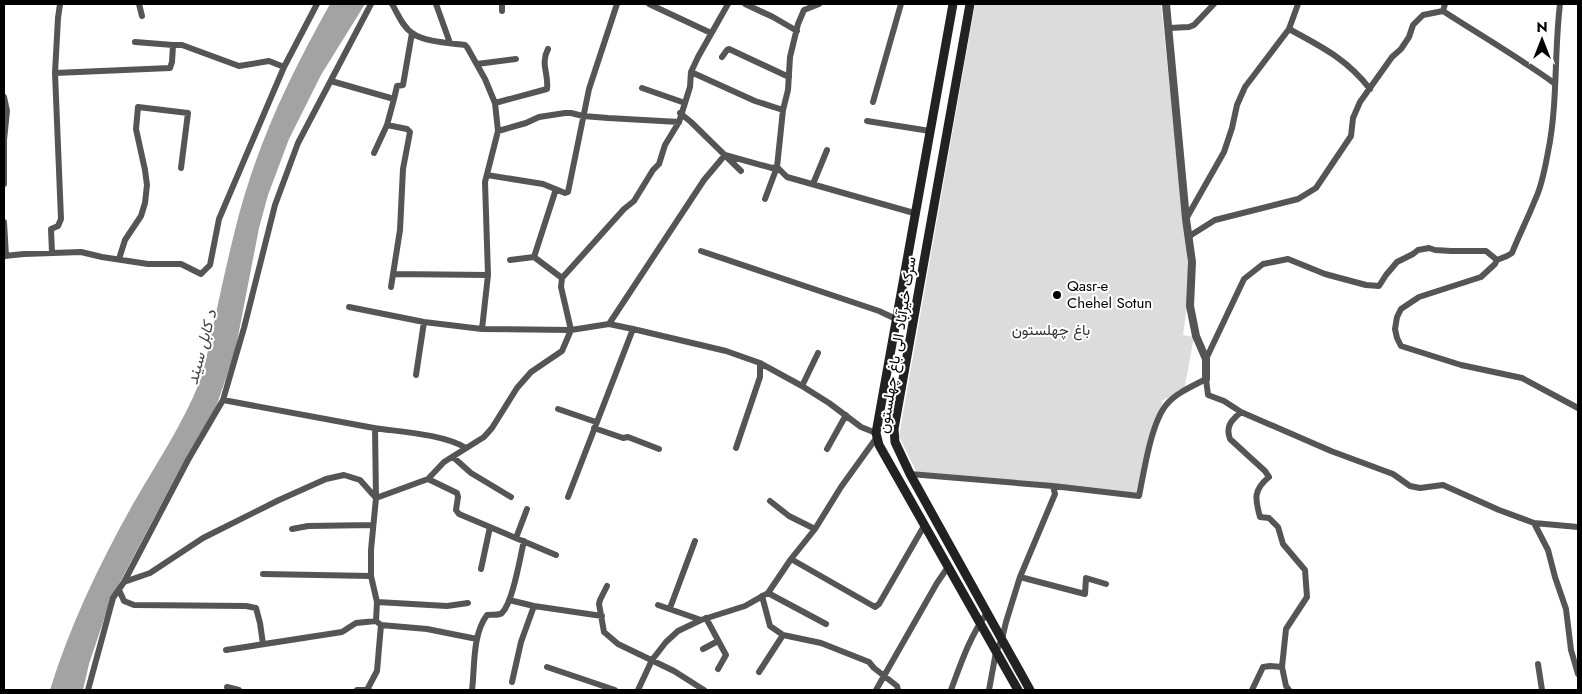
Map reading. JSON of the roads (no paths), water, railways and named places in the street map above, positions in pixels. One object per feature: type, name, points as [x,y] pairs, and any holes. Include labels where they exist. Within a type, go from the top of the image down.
[{"type":"main road","points":[[953,4],[914,213],[876,435],[879,445],[924,526],[1018,690]]},
{"type":"main road","name":"سرک خیرآباد الی باغ چهلستون","points":[[970,4],[894,429],[895,442],[910,474],[1030,690]]},
{"type":"street","points":[[52,253],[51,229],[58,226],[61,219],[55,73],[60,4]]},
{"type":"street","points":[[139,4],[142,16]]},
{"type":"street","points":[[4,222],[5,256],[81,252],[148,264],[181,264],[201,274],[210,265],[219,219],[284,67],[317,4]]},
{"type":"street","points":[[88,690],[113,598],[124,582],[188,460],[223,400],[244,328],[275,205],[298,143],[371,4]]},
{"type":"street","points":[[392,4],[402,23],[412,34],[428,39],[465,45],[485,79],[495,103],[498,130],[484,182],[488,275],[482,329]]},
{"type":"street","points":[[436,4],[450,43]]},
{"type":"street","points":[[487,174],[535,182],[565,193],[568,192],[589,89],[617,4]]},
{"type":"street","points":[[649,4],[710,33]]},
{"type":"street","points":[[376,498],[428,479],[444,462],[484,437],[492,428],[517,388],[531,372],[562,351],[572,330],[561,287],[562,278],[624,209],[634,201],[653,170],[659,164],[685,103],[690,87],[691,72],[710,33],[728,4]]},
{"type":"street","points":[[745,4],[773,17],[797,32]]},
{"type":"street","points":[[765,199],[777,166],[783,110],[788,90],[790,58],[798,24],[804,10],[819,4]]},
{"type":"street","points":[[874,102],[901,4]]},
{"type":"street","points":[[1166,4],[1186,220],[1192,262],[1190,306],[1196,336],[1206,359],[1208,395],[1224,401],[1241,412],[1331,452],[1394,474],[1410,486],[1420,488],[1443,485],[1534,523],[1578,527]]},
{"type":"street","points":[[1169,28],[1194,25],[1214,4]]},
{"type":"street","points":[[1186,220],[1224,152],[1237,105],[1245,86],[1289,29],[1298,4]]},
{"type":"street","points":[[1560,4],[1556,37],[1555,103],[1549,151],[1536,199],[1512,253],[1498,260],[1481,277],[1419,297],[1401,309],[1397,316],[1395,329],[1401,346],[1461,364],[1522,378],[1578,408]]},
{"type":"street","points":[[1188,237],[1215,220],[1298,199],[1316,188],[1351,136],[1353,118],[1360,102],[1392,57],[1409,37],[1413,24],[1423,15],[1444,7],[1479,35],[1520,59],[1554,83]]},
{"type":"street","points":[[1289,29],[1349,65],[1370,89]]},
{"type":"street","points":[[374,153],[387,125],[397,86],[403,84],[412,34]]},
{"type":"street","points":[[135,42],[182,45],[239,66],[269,61],[284,67]]},
{"type":"street","points":[[55,73],[170,68],[173,45]]},
{"type":"street","points":[[495,103],[547,89],[544,62],[548,49]]},
{"type":"street","points":[[722,57],[729,50],[789,76]]},
{"type":"street","points":[[476,64],[516,59]]},
{"type":"street","points":[[691,72],[755,101],[783,110]]},
{"type":"street","points":[[331,81],[394,99]]},
{"type":"street","points":[[642,88],[685,103]]},
{"type":"street","points":[[4,97],[7,111],[4,140],[4,184]]},
{"type":"street","points":[[119,259],[125,240],[141,216],[148,185],[136,129],[138,107],[188,113],[181,168]]},
{"type":"street","points":[[498,130],[526,123],[539,117],[571,113],[583,116],[678,122]]},
{"type":"street","points":[[680,113],[741,171]]},
{"type":"street","points":[[867,121],[930,130]]},
{"type":"street","points":[[387,125],[407,129],[410,132],[403,169],[400,230],[391,287]]},
{"type":"street","points":[[813,184],[827,150]]},
{"type":"street","points":[[725,155],[772,168],[777,166]]},
{"type":"street","points":[[609,324],[704,180],[725,155]]},
{"type":"street","points":[[777,166],[787,177],[914,213]]},
{"type":"street","points":[[534,258],[556,189]]},
{"type":"street","points":[[1206,359],[1244,279],[1263,264],[1288,259],[1325,274],[1366,285],[1379,286],[1397,262],[1418,250],[1429,248],[1451,252],[1486,251],[1498,260]]},
{"type":"street","points":[[701,251],[878,311],[896,319]]},
{"type":"street","points":[[510,260],[534,258],[562,278]]},
{"type":"street","points":[[394,274],[488,275]]},
{"type":"street","points":[[349,307],[424,322],[482,329],[572,330],[609,324],[726,351],[760,363],[802,386],[876,435],[815,528],[765,595],[745,606],[703,619],[678,631],[666,642],[652,660],[638,690]]},
{"type":"street","points":[[416,375],[424,322]]},
{"type":"street","points":[[568,498],[633,329]]},
{"type":"street","points":[[802,386],[818,353]]},
{"type":"street","points":[[736,448],[760,377],[760,363]]},
{"type":"street","points":[[910,474],[1053,486],[1139,496],[1157,422],[1167,404],[1182,392],[1206,379]]},
{"type":"street","points":[[223,400],[428,436],[459,443],[466,448]]},
{"type":"street","points":[[558,409],[623,438],[628,437],[659,449]]},
{"type":"street","points":[[1241,412],[1229,424],[1227,432],[1230,439],[1266,471],[1269,477],[1259,487],[1255,495],[1260,517],[1269,518],[1278,528],[1283,544],[1305,570],[1307,597],[1286,629],[1282,667],[1286,686],[1289,690]]},
{"type":"street","points":[[827,449],[846,415]]},
{"type":"street","points":[[357,690],[369,690],[377,670],[379,623],[377,602],[371,576],[371,550],[376,498],[374,428]]},
{"type":"street","points":[[452,457],[472,473],[512,497]]},
{"type":"street","points":[[124,582],[150,573],[203,538],[326,479],[344,474],[360,480],[376,498]]},
{"type":"street","points":[[428,479],[457,493],[456,510],[459,514],[556,555]]},
{"type":"street","points":[[989,690],[996,652],[1002,639],[1020,577],[1054,494],[1053,486]]},
{"type":"street","points":[[770,501],[789,516],[815,528]]},
{"type":"street","points":[[516,538],[527,509]]},
{"type":"street","points":[[1534,523],[1548,550],[1566,609],[1571,650],[1578,674]]},
{"type":"street","points":[[292,530],[308,526],[373,525]]},
{"type":"street","points":[[790,559],[874,607],[879,604],[924,526]]},
{"type":"street","points":[[481,569],[490,527]]},
{"type":"street","points":[[472,690],[477,639],[487,615],[501,614],[509,600],[524,541]]},
{"type":"street","points":[[670,608],[695,541]]},
{"type":"street","points":[[876,690],[932,591],[948,568]]},
{"type":"street","points":[[263,574],[371,576]]},
{"type":"street","points":[[1020,577],[1085,594],[1086,578],[1106,584]]},
{"type":"street","points":[[607,586],[600,600],[604,632],[618,644],[674,671],[704,690]]},
{"type":"street","points":[[119,590],[124,601],[134,605],[246,606],[256,608],[263,644]]},
{"type":"street","points":[[765,595],[826,624]]},
{"type":"street","points":[[765,595],[770,626],[784,635],[821,643],[869,662],[897,686],[898,690]]},
{"type":"street","points":[[509,600],[534,606],[602,616]]},
{"type":"street","points":[[377,602],[447,606],[468,602]]},
{"type":"street","points":[[658,604],[703,619],[726,655],[718,669]]},
{"type":"street","points":[[512,682],[521,642],[534,606]]},
{"type":"street","points":[[951,690],[963,656],[987,613]]},
{"type":"street","points":[[226,650],[342,632],[356,623],[379,623],[427,629],[477,639]]},
{"type":"street","points":[[758,672],[784,635]]},
{"type":"street","points":[[703,649],[718,641]]},
{"type":"street","points":[[1538,664],[1542,690]]},
{"type":"street","points":[[547,667],[615,690]]},
{"type":"street","points":[[1252,690],[1263,667],[1282,667]]},
{"type":"street","points":[[227,687],[239,690]]},
{"type":"place","name":"Qasr-e Chehel Sotun","points":[[1057,295]]},
{"type":"park label","name":"باغ چهلستون","points":[[1051,330]]},
{"type":"water label","name":"د کابل سيند","points":[[201,347]]}]
